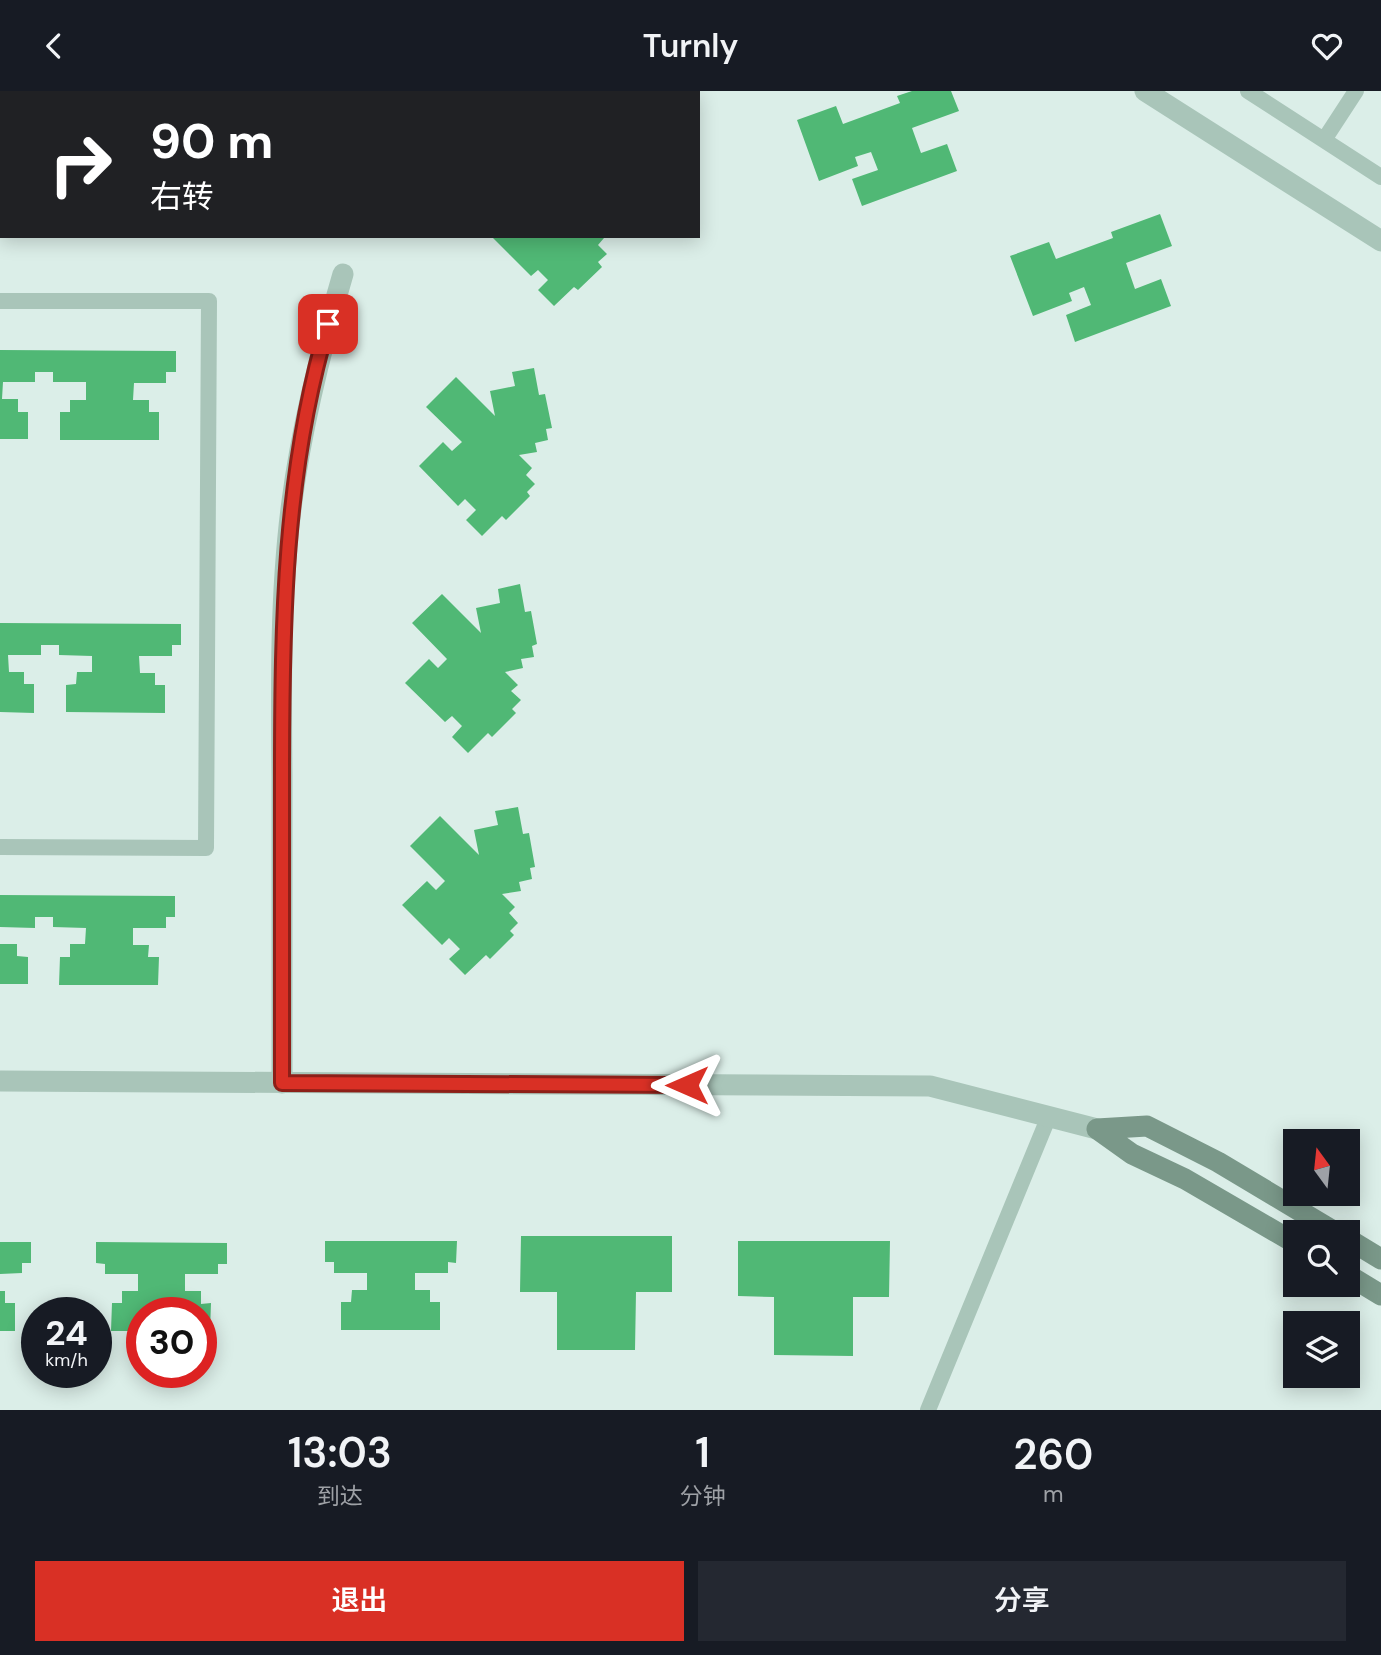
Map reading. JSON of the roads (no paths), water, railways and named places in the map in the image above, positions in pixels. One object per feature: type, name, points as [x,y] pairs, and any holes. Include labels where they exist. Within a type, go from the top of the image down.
[{"type":"main road","points":[[1097,1129],[1147,1125],[1218,1162],[1315,1220]]},
{"type":"main road","points":[[1097,1129],[1132,1154],[1195,1184],[1283,1236]]},
{"type":"main road","points":[[1360,1246],[1381,1259]]},
{"type":"main road","points":[[1360,1282],[1381,1295]]},
{"type":"street","points":[[1145,91],[1381,240]]},
{"type":"street","points":[[282,1083],[281,655],[285,577],[292,501],[304,424],[321,349],[343,274]]},
{"type":"street","points":[[0,1081],[930,1086],[1097,1129]]},
{"type":"lane","points":[[1248,91],[1381,177]]},
{"type":"lane","points":[[1324,140],[1356,91]]},
{"type":"lane","points":[[0,300],[209,301],[205,848],[0,847]]},
{"type":"lane","points":[[928,1410],[1049,1117]]}]
